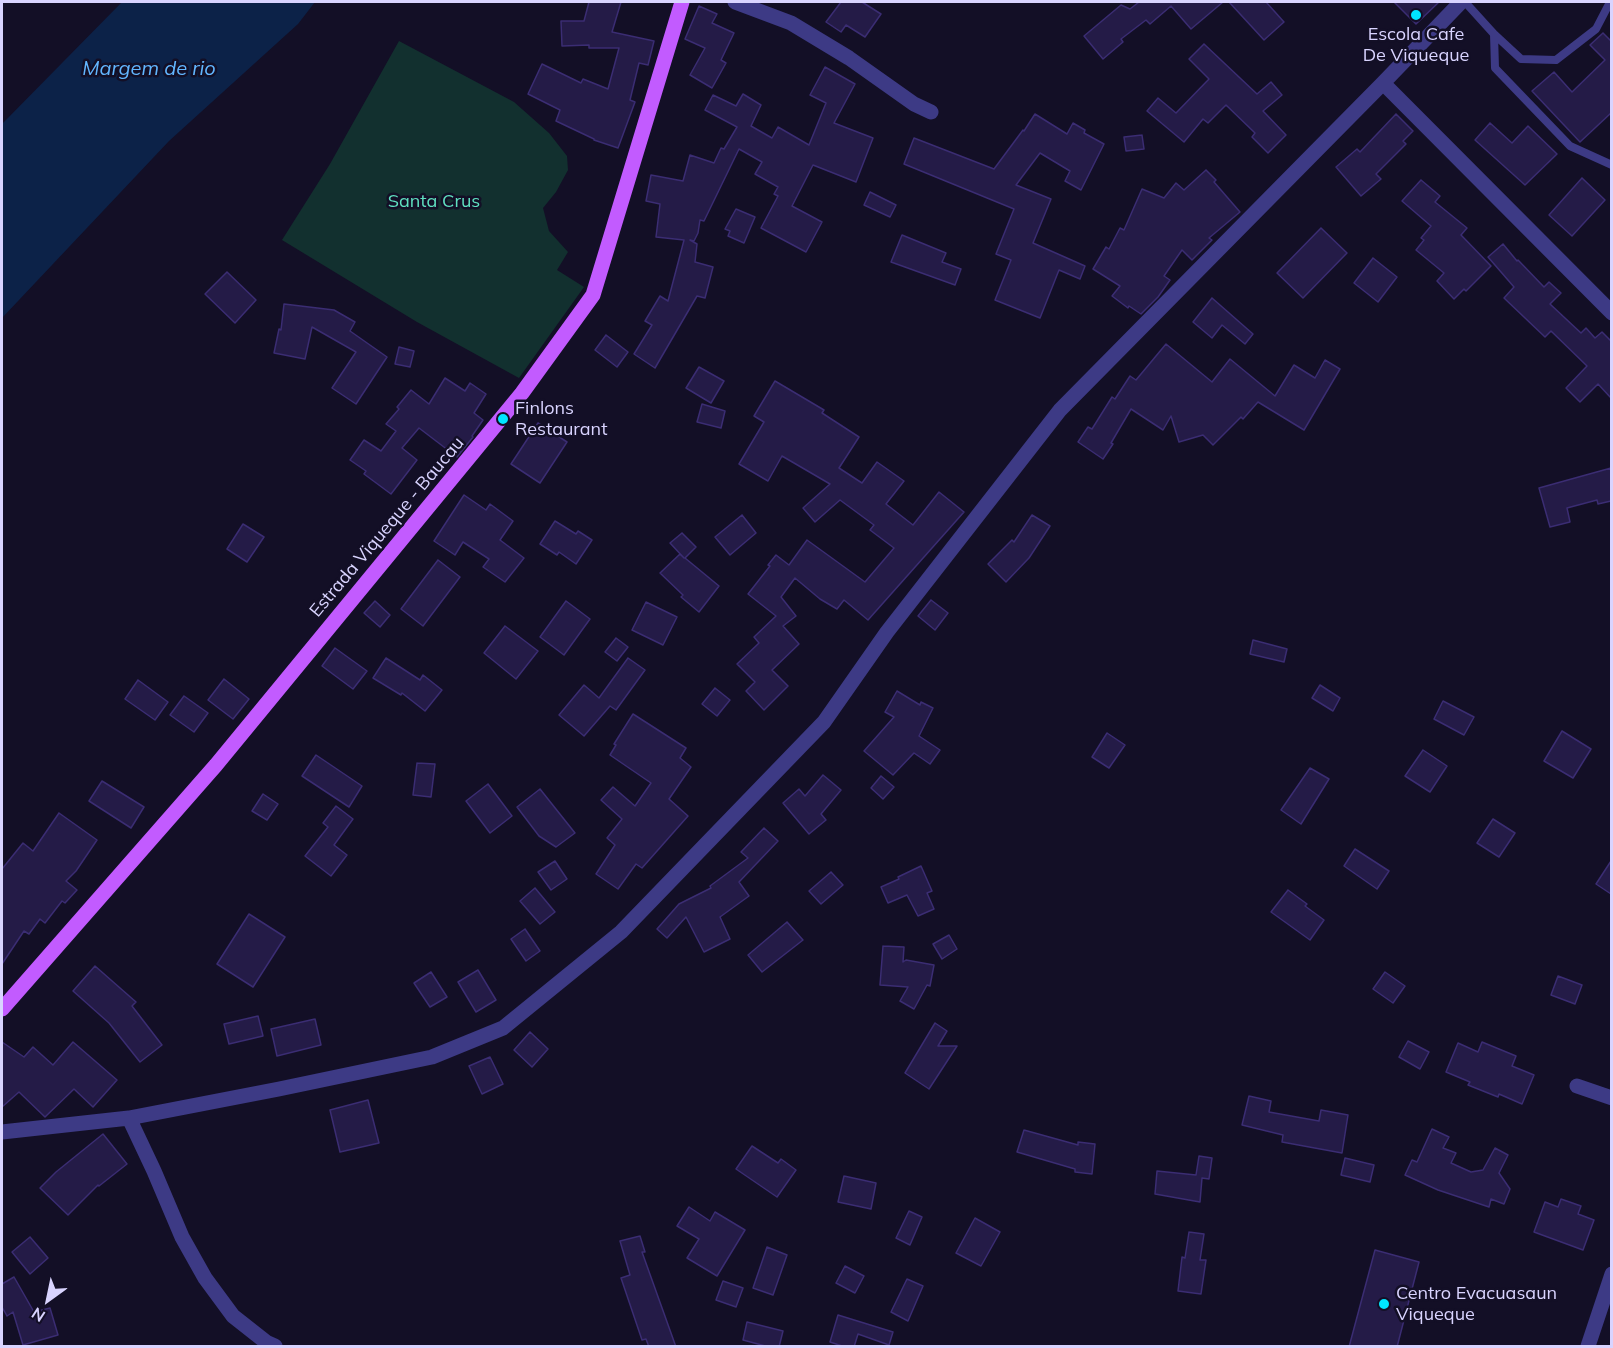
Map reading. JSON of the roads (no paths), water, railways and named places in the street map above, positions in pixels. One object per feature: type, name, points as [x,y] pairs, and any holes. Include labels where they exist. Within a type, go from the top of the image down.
[{"type":"main road","name":"Estrada Viqueque - Baucau","points":[[2,1009],[216,765],[522,393],[593,295],[682,2]]},
{"type":"street","points":[[735,2],[791,23],[849,58],[914,104],[930,112]]},
{"type":"street","points":[[2,1132],[129,1118],[432,1057],[503,1028],[621,932],[824,722],[887,632],[1060,410],[1461,2]]},
{"type":"street","points":[[1383,83],[1611,314]]},
{"type":"street","points":[[1577,1086],[1611,1098]]},
{"type":"street","points":[[129,1118],[182,1237],[205,1278],[233,1316],[275,1347]]},
{"type":"street","points":[[1588,1347],[1611,1274]]},
{"type":"lane","points":[[1465,2],[1521,59],[1556,60],[1596,29],[1610,2]]},
{"type":"lane","points":[[1494,34],[1495,68],[1570,146],[1611,165]]},
{"type":"water","name":"Margem de rio","points":[[122,2],[315,2],[298,24],[169,141],[2,318],[2,124]]},
{"type":"place","name":"Escola Cafe De Viqueque","points":[[1416,15]]},
{"type":"place","name":"Finlons Restaurant","points":[[503,419]]},
{"type":"place","name":"Centro Evacuasaun Viqueque","points":[[1384,1304]]},
{"type":"park label","name":"Santa Crus","points":[[434,202]]}]
